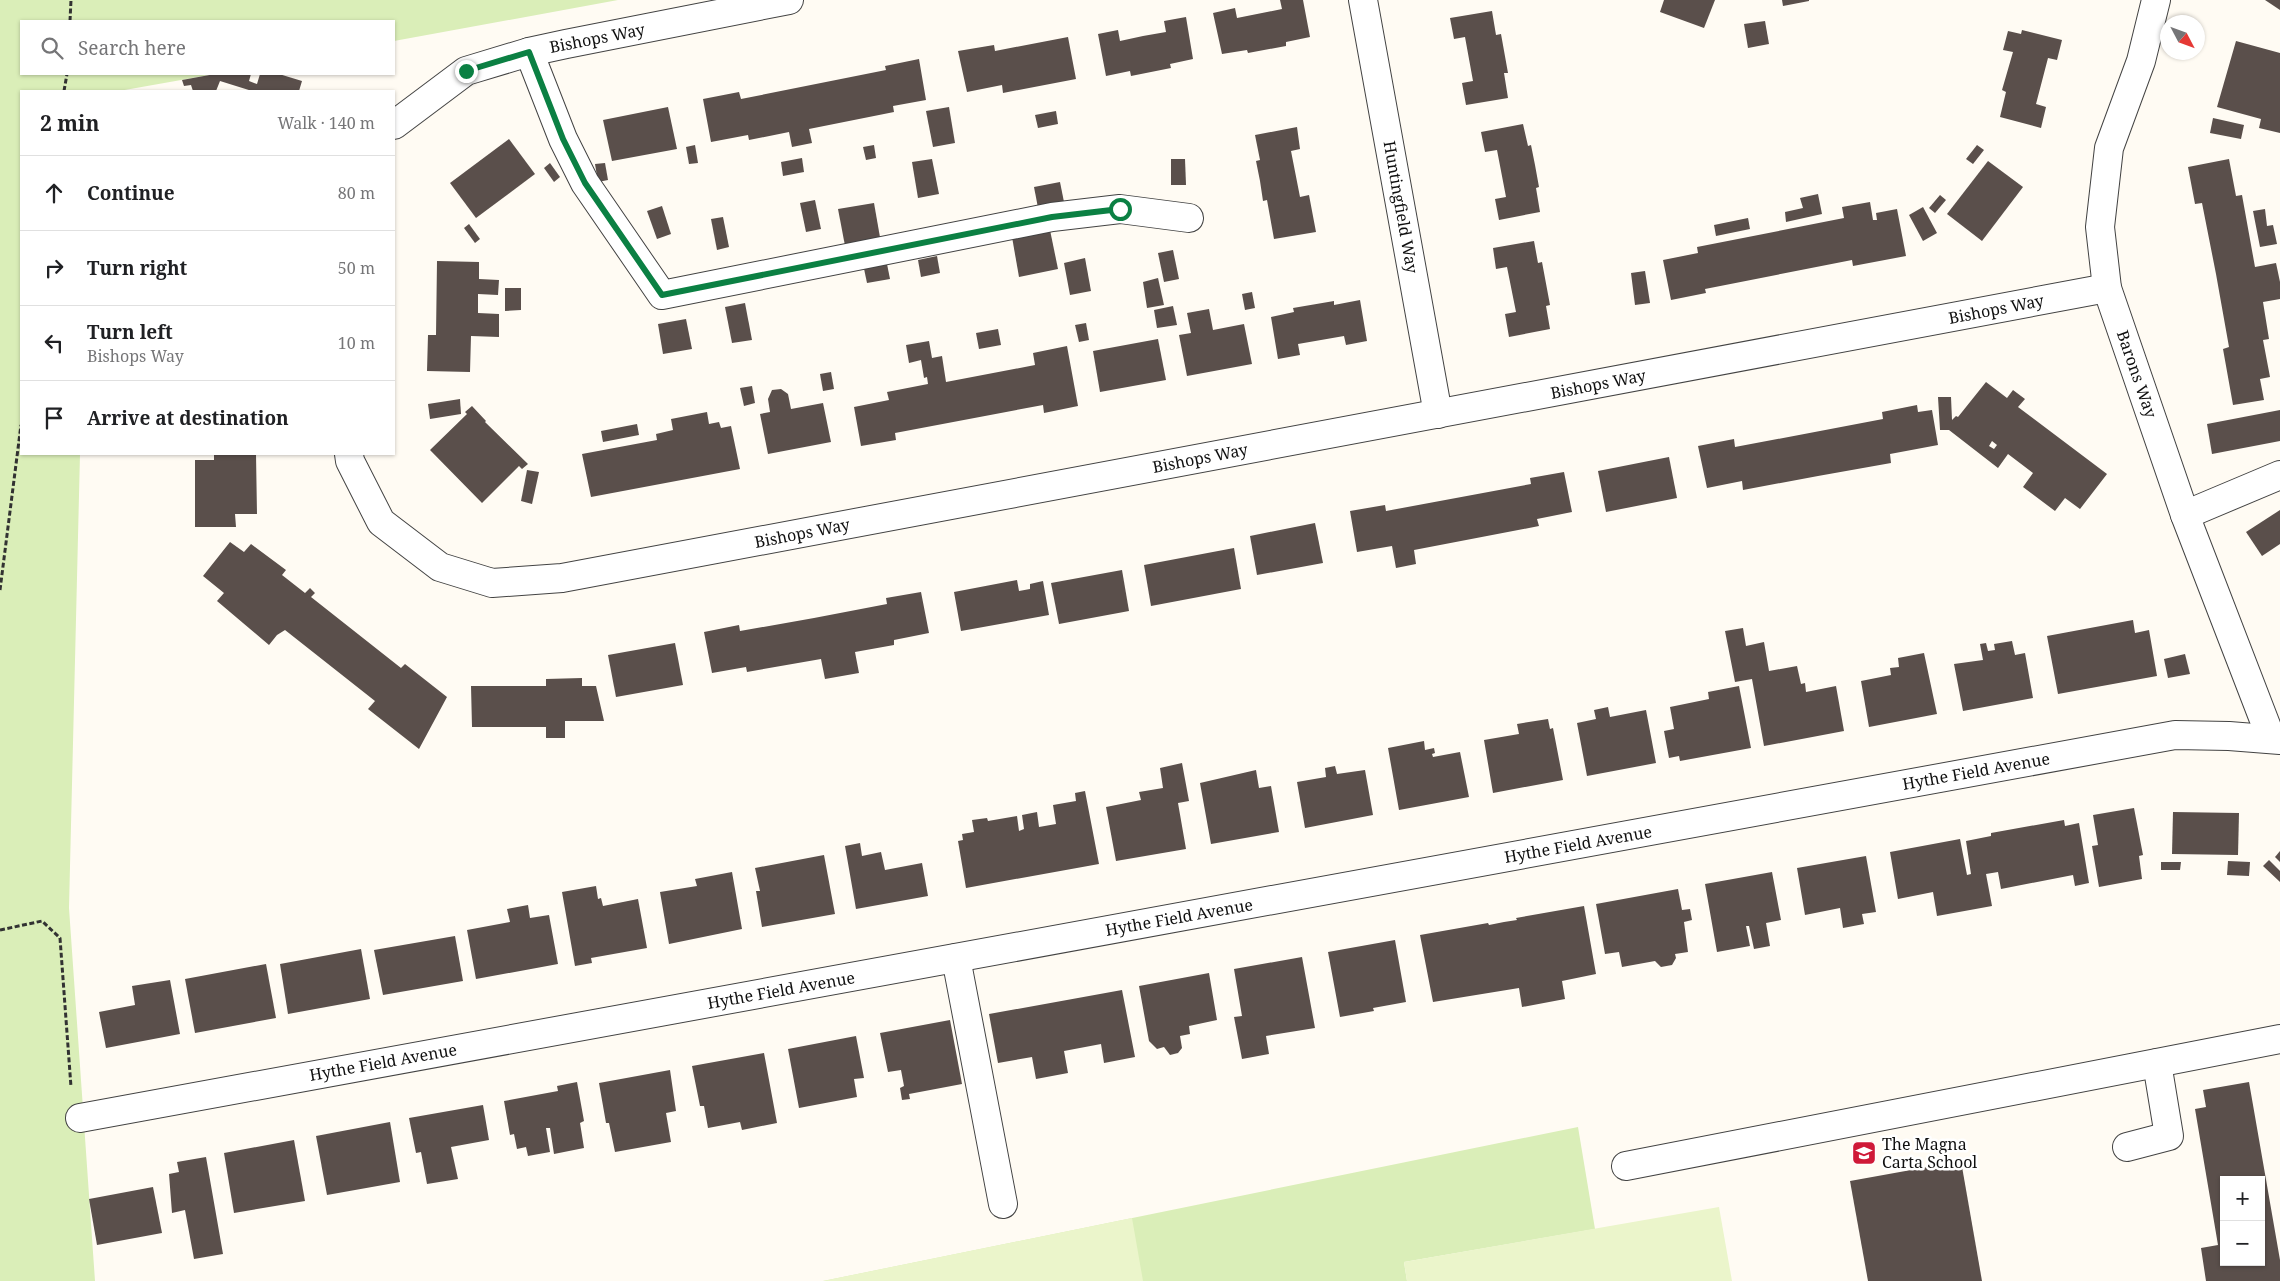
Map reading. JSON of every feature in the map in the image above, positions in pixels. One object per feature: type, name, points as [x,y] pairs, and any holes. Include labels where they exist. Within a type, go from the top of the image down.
[{"type":"street","name":"Bishops Way","points":[[395,124],[466,71],[529,52],[788,0]]},
{"type":"street","name":"Huntingfield Way","points":[[1363,0],[1438,414]]},
{"type":"street","name":"Barons Way","points":[[2156,0],[2141,61],[2109,148],[2100,227],[2107,288],[2185,515],[2275,739]]},
{"type":"street","points":[[529,52],[563,139],[585,183],[662,295],[1052,217],[1120,209],[1189,218]]},
{"type":"street","name":"Bishops Way","points":[[349,455],[350,461],[382,522],[440,567],[492,583],[562,578],[2107,288]]},
{"type":"street","points":[[2185,515],[2280,475]]},
{"type":"street","name":"Hythe Field Avenue","points":[[80,1118],[2176,735],[2275,739]]},
{"type":"street","points":[[956,958],[1003,1204]]},
{"type":"street","points":[[1626,1166],[2280,1039]]},
{"type":"street","points":[[2127,1147],[2169,1136],[2157,1063]]},
{"type":"path","points":[[70,20],[71,0]]},
{"type":"path","points":[[64,90],[66,75]]},
{"type":"path","points":[[0,590],[20,433]]},
{"type":"path","points":[[0,930],[42,922],[60,938],[71,1091],[79,1095],[80,1118]]},
{"type":"green space","points":[[0,0],[618,0],[395,41],[395,20],[20,20],[20,75],[209,75],[125,90],[20,90],[20,455],[80,455],[69,908],[95,1281],[0,1281]]},
{"type":"green space","points":[[1578,1127],[1595,1229],[1404,1262],[1407,1281],[823,1281]]},
{"type":"green space","points":[[1719,1207],[1732,1281],[1407,1281],[1404,1262]]},
{"type":"green space","points":[[1132,1218],[1143,1281],[823,1281]]},
{"type":"building","points":[[1280,0],[1303,0],[1310,37],[1286,42],[1286,46],[1248,53],[1247,50],[1222,54],[1213,13],[1235,8],[1237,18],[1282,9]]},
{"type":"building","points":[[1664,0],[1715,0],[1704,28],[1660,12]]},
{"type":"building","points":[[1782,0],[1809,0],[1809,1],[1783,6]]},
{"type":"building","points":[[2265,0],[2280,0],[2280,10]]},
{"type":"building","points":[[1492,11],[1496,35],[1501,34],[1508,73],[1504,73],[1508,98],[1466,105],[1462,83],[1473,81],[1465,37],[1454,39],[1450,18]]},
{"type":"building","points":[[1186,17],[1193,59],[1170,64],[1171,68],[1131,76],[1130,71],[1106,76],[1098,34],[1118,30],[1120,41],[1166,32],[1164,21]]},
{"type":"building","points":[[1765,21],[1769,44],[1748,48],[1744,24]]},
{"type":"building","points":[[2022,30],[2062,40],[2057,60],[2048,58],[2036,104],[2046,107],[2041,128],[2000,117],[2006,92],[2002,90],[2013,52],[2003,50],[2008,31],[2021,34]]},
{"type":"building","points":[[1068,37],[1076,79],[1003,93],[1002,85],[967,92],[958,51],[994,45],[995,51]]},
{"type":"building","points":[[2236,41],[2280,53],[2280,133],[2259,128],[2261,119],[2217,107]]},
{"type":"building","points":[[919,59],[926,100],[893,106],[894,112],[809,129],[812,143],[792,147],[789,132],[749,140],[748,135],[711,142],[703,99],[739,92],[741,99],[886,70],[885,66]]},
{"type":"building","points":[[210,75],[251,75],[249,81],[257,84],[260,75],[282,75],[302,81],[299,90],[249,90],[220,81],[216,90],[193,90],[191,85],[184,86],[182,80]]},
{"type":"building","points":[[668,107],[677,149],[612,161],[603,120]]},
{"type":"building","points":[[949,107],[955,143],[933,147],[926,111]]},
{"type":"building","points":[[1056,111],[1058,124],[1038,128],[1035,115]]},
{"type":"building","points":[[2213,118],[2244,125],[2241,139],[2210,133]]},
{"type":"building","points":[[1523,124],[1528,146],[1531,145],[1535,165],[1539,187],[1536,188],[1540,212],[1499,220],[1495,199],[1506,197],[1497,150],[1485,152],[1481,132]]},
{"type":"building","points":[[1297,127],[1300,149],[1291,151],[1300,197],[1309,195],[1316,232],[1274,239],[1267,200],[1263,201],[1256,161],[1260,160],[1255,135]]},
{"type":"building","points":[[509,139],[535,174],[476,218],[450,183]]},
{"type":"building","points":[[695,145],[698,163],[689,164],[686,147]]},
{"type":"building","points":[[874,145],[876,158],[866,160],[863,147]]},
{"type":"building","points":[[1977,145],[1984,150],[1973,164],[1966,159]]},
{"type":"building","points":[[802,158],[804,172],[783,176],[781,162]]},
{"type":"building","points":[[932,159],[939,194],[918,198],[912,162]]},
{"type":"building","points":[[1171,159],[1185,159],[1186,185],[1171,185]]},
{"type":"building","points":[[2229,159],[2236,196],[2242,195],[2255,267],[2276,263],[2280,282],[2280,299],[2263,302],[2269,339],[2263,340],[2270,377],[2260,379],[2264,400],[2233,405],[2223,349],[2229,347],[2216,274],[2202,203],[2195,204],[2188,167]]},
{"type":"building","points":[[1988,161],[2023,187],[1982,241],[1947,214]]},
{"type":"building","points":[[550,163],[560,177],[554,182],[544,168]]},
{"type":"building","points":[[605,163],[608,180],[598,182],[595,164]]},
{"type":"building","points":[[1060,182],[1065,207],[1039,213],[1034,187]]},
{"type":"building","points":[[1818,194],[1822,214],[1786,222],[1785,212],[1803,208],[1800,198]]},
{"type":"building","points":[[1940,195],[1946,200],[1935,213],[1929,208]]},
{"type":"building","points":[[815,200],[821,229],[806,232],[800,203]]},
{"type":"building","points":[[1870,202],[1873,220],[1877,220],[1876,213],[1897,209],[1906,256],[1853,266],[1852,260],[1705,289],[1706,293],[1671,300],[1663,260],[1698,253],[1697,247],[1844,218],[1842,207]]},
{"type":"building","points":[[874,203],[881,243],[846,251],[838,209]]},
{"type":"building","points":[[662,206],[671,234],[657,239],[647,211]]},
{"type":"building","points":[[1923,207],[1937,233],[1923,241],[1909,215]]},
{"type":"building","points":[[2265,209],[2267,226],[2273,225],[2277,244],[2260,247],[2253,211]]},
{"type":"building","points":[[723,217],[729,247],[717,250],[711,219]]},
{"type":"building","points":[[1748,218],[1750,229],[1716,236],[1714,225]]},
{"type":"building","points":[[469,224],[480,239],[475,243],[464,228]]},
{"type":"building","points":[[1050,230],[1058,269],[1019,277],[1012,237]]},
{"type":"building","points":[[1534,241],[1538,263],[1542,262],[1550,305],[1546,306],[1550,329],[1509,337],[1505,314],[1516,312],[1507,267],[1496,269],[1493,248]]},
{"type":"building","points":[[1173,250],[1179,279],[1164,282],[1158,253]]},
{"type":"building","points":[[937,256],[940,273],[921,277],[918,260]]},
{"type":"building","points":[[1085,258],[1091,291],[1070,295],[1064,263]]},
{"type":"building","points":[[886,259],[890,279],[867,283],[863,264]]},
{"type":"building","points":[[437,261],[479,262],[479,279],[499,280],[498,295],[478,294],[478,313],[499,314],[499,337],[471,336],[470,372],[427,371],[428,335],[436,335]]},
{"type":"building","points":[[1645,271],[1650,303],[1635,305],[1631,273]]},
{"type":"building","points":[[1158,278],[1164,305],[1147,308],[1143,282]]},
{"type":"building","points":[[505,288],[521,288],[521,310],[505,311]]},
{"type":"building","points":[[1252,292],[1255,308],[1245,310],[1242,294]]},
{"type":"building","points":[[1360,300],[1367,341],[1346,345],[1344,336],[1298,344],[1300,355],[1278,359],[1271,317],[1294,312],[1293,308],[1334,301],[1334,305]]},
{"type":"building","points":[[745,303],[752,340],[732,343],[725,307]]},
{"type":"building","points":[[1173,306],[1177,325],[1157,328],[1154,310]]},
{"type":"building","points":[[1209,309],[1213,330],[1244,324],[1252,364],[1187,376],[1179,335],[1191,333],[1187,313]]},
{"type":"building","points":[[686,319],[692,349],[663,354],[658,324]]},
{"type":"building","points":[[1086,323],[1089,340],[1079,342],[1075,325]]},
{"type":"building","points":[[998,329],[1001,345],[979,349],[976,333]]},
{"type":"building","points":[[1158,339],[1166,380],[1100,392],[1093,351]]},
{"type":"building","points":[[929,341],[932,358],[942,356],[946,382],[1035,365],[1033,353],[1067,346],[1078,406],[1044,413],[1043,405],[895,433],[896,440],[861,446],[854,407],[889,400],[887,392],[928,384],[927,377],[924,378],[921,360],[909,363],[906,345]]},
{"type":"building","points":[[831,372],[834,389],[823,391],[820,374]]},
{"type":"building","points":[[1986,382],[2007,398],[2013,390],[2025,399],[2018,407],[2107,474],[2080,509],[2065,498],[2055,511],[2023,487],[2033,473],[2008,454],[1998,468],[1949,430],[1940,430],[1938,397],[1951,397],[1952,420],[1956,416],[1958,417]],"holes":[[[1992,441],[1997,445],[1994,449],[1989,446]]]},
{"type":"building","points":[[752,386],[755,403],[744,406],[740,388]]},
{"type":"building","points":[[781,389],[788,394],[791,409],[823,403],[831,442],[768,454],[760,414],[770,412],[768,399],[772,390]]},
{"type":"building","points":[[460,399],[461,414],[430,419],[428,404]]},
{"type":"building","points":[[1917,405],[1918,412],[1932,410],[1938,445],[1890,454],[1891,463],[1743,490],[1742,481],[1707,488],[1698,446],[1734,439],[1735,447],[1883,419],[1882,412]]},
{"type":"building","points":[[472,406],[485,422],[528,464],[522,469],[519,466],[482,503],[430,450],[467,414],[465,412]]},
{"type":"building","points":[[2280,410],[2280,441],[2212,454],[2207,424]]},
{"type":"building","points":[[707,412],[709,424],[719,422],[721,428],[731,426],[740,469],[591,497],[582,454],[657,440],[656,434],[673,430],[671,419]]},
{"type":"building","points":[[637,424],[639,435],[603,442],[601,431]]},
{"type":"building","points":[[214,455],[256,455],[257,514],[235,514],[236,527],[195,527],[195,460],[214,460]]},
{"type":"building","points":[[1669,457],[1677,498],[1606,512],[1598,471]]},
{"type":"building","points":[[527,470],[539,472],[532,504],[521,501]]},
{"type":"building","points":[[1564,472],[1572,512],[1537,519],[1539,526],[1414,550],[1416,564],[1396,568],[1392,546],[1357,552],[1350,511],[1385,505],[1386,511],[1531,484],[1530,478]]},
{"type":"building","points":[[2280,510],[2280,544],[2262,556],[2246,532]]},
{"type":"building","points":[[1315,523],[1323,563],[1257,575],[1250,536]]},
{"type":"building","points":[[230,542],[244,552],[251,544],[286,570],[282,575],[305,593],[310,588],[315,593],[311,597],[401,668],[405,664],[447,697],[419,749],[368,709],[375,701],[285,630],[277,635],[269,645],[217,601],[224,593],[203,576]]},
{"type":"building","points":[[1234,548],[1241,589],[1151,606],[1144,565]]},
{"type":"building","points":[[1122,570],[1129,611],[1059,624],[1051,583]]},
{"type":"building","points":[[1017,580],[1019,591],[1030,589],[1030,584],[1043,581],[1049,615],[961,631],[954,592]]},
{"type":"building","points":[[921,592],[929,633],[894,640],[894,645],[855,652],[859,673],[825,679],[821,659],[747,672],[746,667],[712,673],[704,632],[739,625],[740,631],[814,618],[887,604],[886,598]]},
{"type":"building","points":[[2133,620],[2135,633],[2149,630],[2157,676],[2058,694],[2047,636]]},
{"type":"building","points":[[1743,628],[1746,646],[1764,642],[1769,671],[1797,666],[1801,684],[1805,683],[1806,692],[1836,686],[1844,731],[1764,746],[1752,679],[1735,682],[1725,631]]},
{"type":"building","points":[[2012,641],[2015,655],[2025,653],[2033,698],[1963,711],[1954,664],[1983,660],[1980,644],[1986,643],[1988,651],[1995,650],[1994,644]]},
{"type":"building","points":[[675,643],[683,685],[616,697],[608,655]]},
{"type":"building","points":[[1924,653],[1937,714],[1869,727],[1861,681],[1891,675],[1890,668],[1899,667],[1898,658]]},
{"type":"building","points":[[2185,654],[2190,674],[2168,678],[2164,659]]},
{"type":"building","points":[[582,678],[582,686],[596,686],[604,721],[565,721],[565,738],[546,738],[546,727],[472,727],[471,686],[546,686],[546,679]]},
{"type":"building","points":[[1739,686],[1751,748],[1680,761],[1679,756],[1669,758],[1664,731],[1674,729],[1670,707],[1709,699],[1708,692]]},
{"type":"building","points":[[1608,707],[1610,717],[1646,710],[1656,763],[1587,776],[1577,723],[1596,719],[1594,710]]},
{"type":"building","points":[[1548,719],[1550,729],[1553,728],[1563,780],[1493,793],[1484,740],[1519,734],[1517,724]]},
{"type":"building","points":[[1424,741],[1425,750],[1434,748],[1435,753],[1432,754],[1433,757],[1460,752],[1469,797],[1399,810],[1388,748]]},
{"type":"building","points":[[1182,763],[1189,801],[1178,803],[1186,849],[1116,861],[1106,807],[1141,800],[1139,792],[1163,788],[1160,768]]},
{"type":"building","points":[[1335,766],[1337,774],[1365,770],[1373,815],[1305,828],[1297,782],[1326,777],[1325,768]]},
{"type":"building","points":[[1256,770],[1259,788],[1271,786],[1279,832],[1211,844],[1200,783]]},
{"type":"building","points":[[1085,791],[1099,864],[966,888],[958,841],[963,840],[962,834],[974,832],[972,820],[987,818],[988,821],[1017,816],[1019,831],[1024,829],[1022,815],[1037,812],[1039,827],[1056,824],[1053,805],[1076,801],[1075,793]]},
{"type":"building","points":[[2134,808],[2143,855],[2139,856],[2142,879],[2099,887],[2092,846],[2098,845],[2093,815]]},
{"type":"building","points":[[2173,812],[2239,813],[2238,855],[2172,854]]},
{"type":"building","points":[[2064,820],[2065,826],[2079,823],[2089,883],[2075,886],[2073,875],[2001,889],[1998,872],[1986,874],[1992,906],[1937,916],[1933,892],[1898,899],[1890,852],[1960,839],[1967,875],[1971,874],[1966,841],[1991,836],[1991,833]]},
{"type":"building","points":[[860,843],[862,856],[881,852],[885,870],[922,863],[928,896],[856,909],[845,846]]},
{"type":"building","points":[[2280,851],[2280,862],[2275,857]]},
{"type":"building","points":[[824,855],[835,914],[762,927],[756,891],[760,891],[755,868]]},
{"type":"building","points":[[1866,856],[1876,912],[1862,914],[1864,924],[1843,928],[1840,908],[1805,915],[1797,868]]},
{"type":"building","points":[[2269,860],[2280,871],[2280,882],[2263,866]]},
{"type":"building","points":[[2228,861],[2250,862],[2249,876],[2227,875]]},
{"type":"building","points":[[2161,862],[2181,862],[2180,870],[2161,870]]},
{"type":"building","points":[[732,872],[742,929],[669,944],[660,892],[697,886],[695,879]]},
{"type":"building","points":[[1772,872],[1781,920],[1766,923],[1770,946],[1754,949],[1749,926],[1746,926],[1750,946],[1717,952],[1705,884]]},
{"type":"building","points":[[596,886],[598,899],[601,898],[603,906],[638,899],[647,948],[591,958],[592,963],[575,966],[562,892]]},
{"type":"building","points":[[1678,889],[1682,910],[1690,909],[1692,920],[1684,922],[1688,952],[1675,954],[1676,958],[1672,965],[1661,967],[1655,961],[1622,967],[1619,952],[1605,954],[1596,904]]},
{"type":"building","points":[[528,905],[530,918],[549,915],[558,964],[476,979],[467,930],[510,922],[507,909]]},
{"type":"building","points":[[1584,906],[1596,974],[1562,981],[1565,999],[1522,1007],[1519,988],[1433,1002],[1420,935],[1488,923],[1489,925],[1517,920],[1516,918]]},
{"type":"building","points":[[455,936],[463,981],[383,995],[374,950]]},
{"type":"building","points":[[1395,940],[1406,1002],[1373,1008],[1374,1011],[1340,1017],[1328,952]]},
{"type":"building","points":[[361,949],[370,999],[288,1014],[280,964]]},
{"type":"building","points":[[1302,957],[1315,1028],[1266,1036],[1269,1054],[1242,1059],[1234,1017],[1242,1016],[1234,969]]},
{"type":"building","points":[[266,964],[276,1018],[195,1033],[185,979]]},
{"type":"building","points":[[1209,973],[1217,1020],[1189,1026],[1190,1034],[1180,1036],[1182,1048],[1178,1053],[1170,1055],[1164,1047],[1157,1049],[1149,1041],[1139,986]]},
{"type":"building","points":[[170,980],[180,1034],[106,1048],[99,1012],[135,1005],[132,986]]},
{"type":"building","points":[[1122,990],[1135,1057],[1104,1063],[1101,1044],[1064,1051],[1068,1073],[1036,1079],[1032,1057],[998,1063],[989,1014]]},
{"type":"building","points":[[950,1020],[962,1084],[909,1094],[910,1099],[902,1100],[900,1088],[904,1086],[901,1070],[888,1072],[880,1033]]},
{"type":"building","points":[[856,1036],[864,1078],[854,1079],[857,1097],[799,1108],[788,1049]]},
{"type":"building","points":[[764,1053],[777,1123],[742,1130],[740,1122],[708,1128],[704,1106],[700,1106],[692,1066]]},
{"type":"building","points":[[670,1070],[676,1111],[666,1113],[671,1142],[615,1152],[609,1123],[606,1123],[599,1083]]},
{"type":"building","points":[[577,1082],[584,1121],[580,1123],[584,1148],[554,1154],[550,1128],[546,1128],[550,1152],[528,1156],[526,1147],[517,1149],[514,1134],[510,1135],[504,1101],[558,1091],[557,1086]]},
{"type":"building","points":[[2249,1082],[2280,1260],[2280,1281],[2206,1281],[2201,1248],[2218,1245],[2195,1109],[2206,1107],[2203,1090]]},
{"type":"building","points":[[483,1105],[489,1140],[451,1147],[458,1179],[427,1184],[421,1152],[416,1153],[409,1118]]},
{"type":"building","points":[[390,1122],[400,1182],[327,1195],[316,1136]]},
{"type":"building","points":[[294,1140],[305,1201],[234,1213],[224,1153]]},
{"type":"building","points":[[206,1157],[223,1254],[194,1259],[185,1210],[172,1213],[169,1174],[179,1172],[177,1162]]},
{"type":"building","points":[[1961,1161],[1982,1281],[1868,1281],[1850,1181]]},
{"type":"building","points":[[153,1187],[162,1233],[97,1245],[89,1199]]},
{"type":"place","name":"The Magna Carta School","points":[[1864,1153]]},
{"type":"route","points":[[466,71],[529,52],[539,82],[563,139],[585,183],[662,295],[1052,217],[1120,209]]}]
